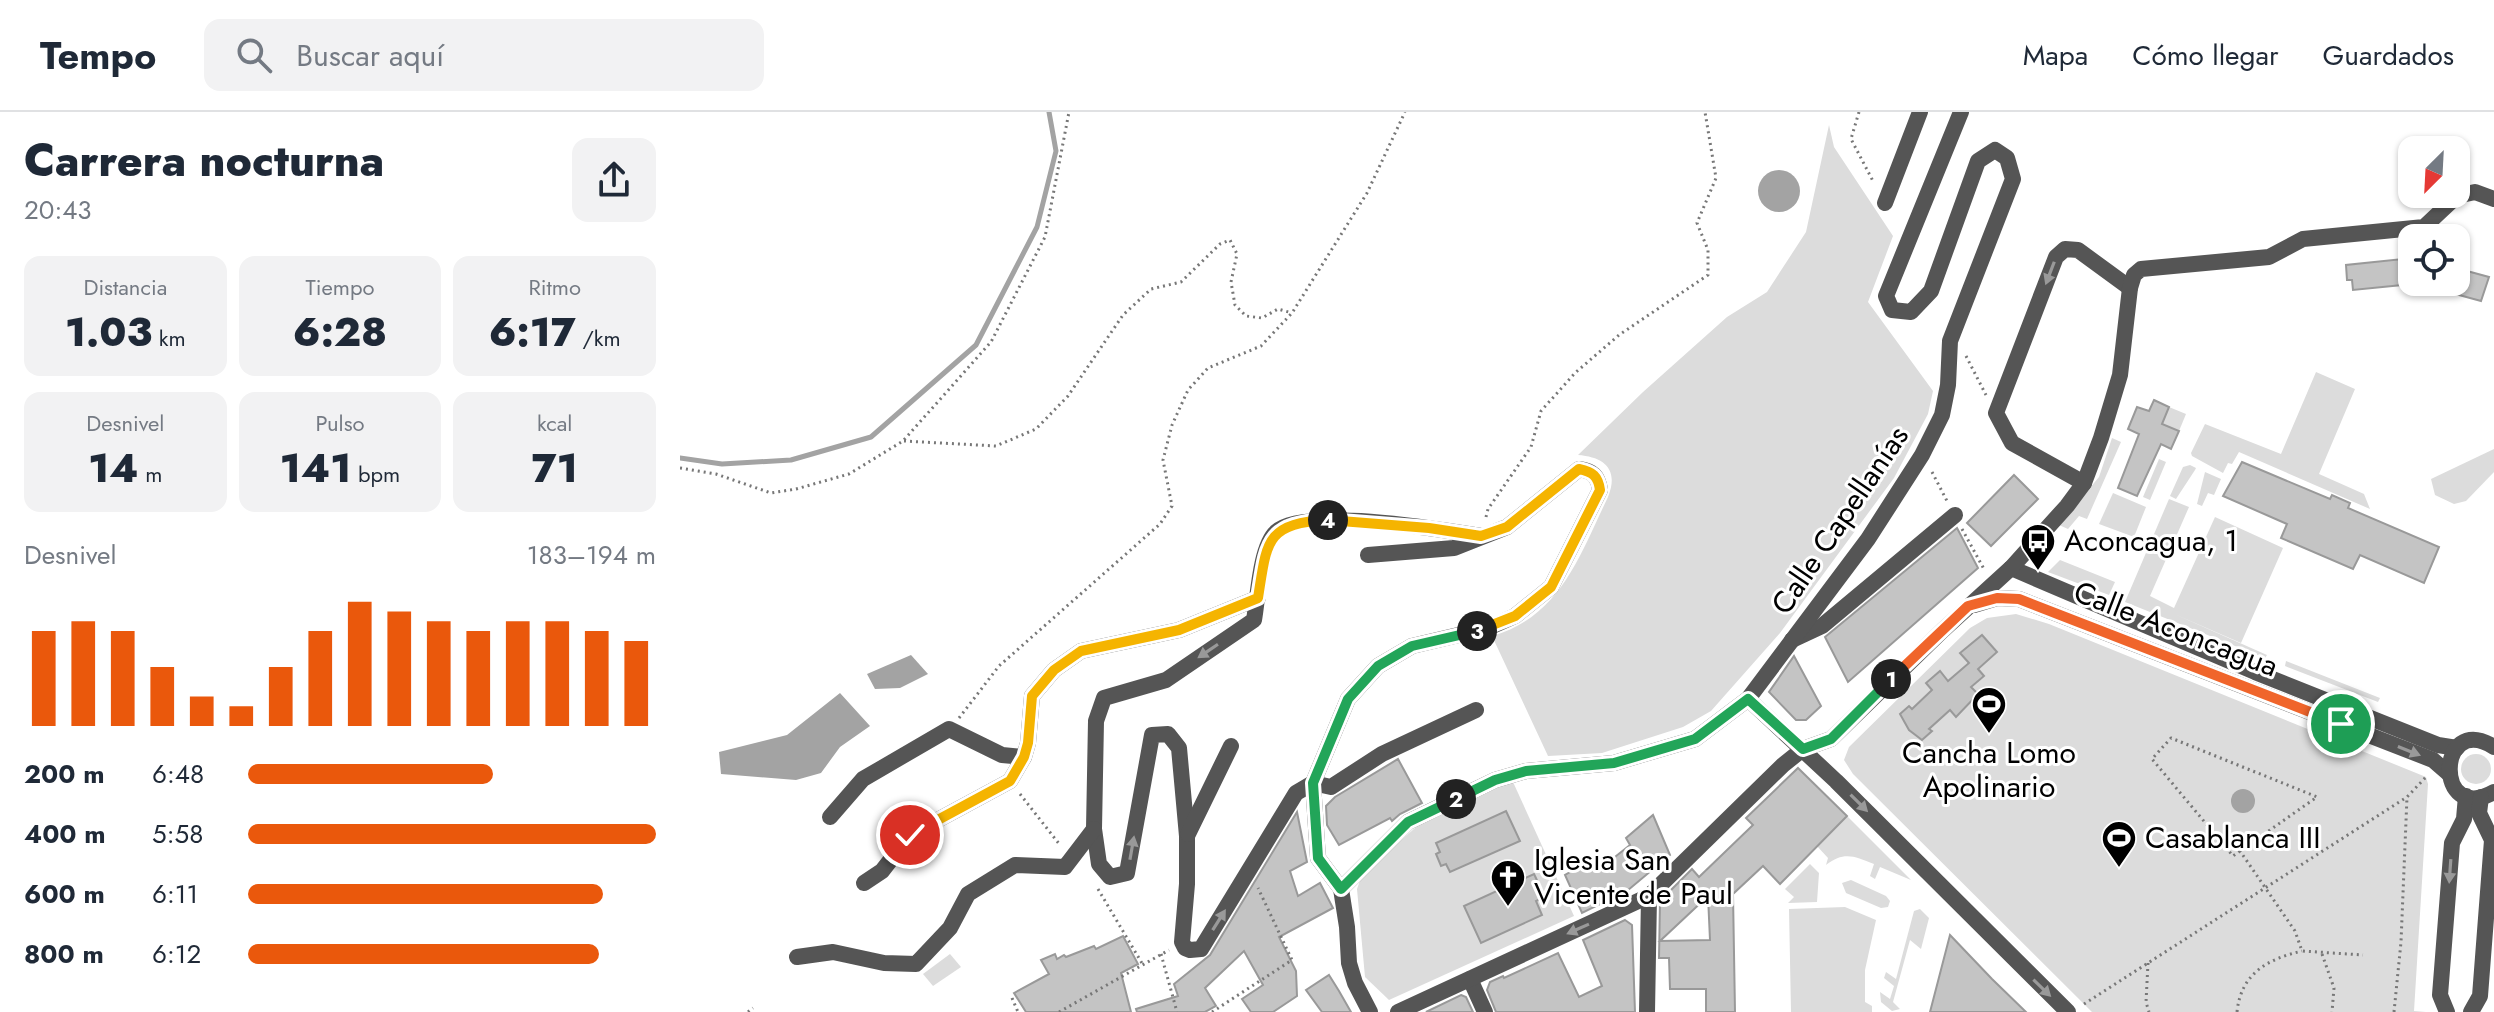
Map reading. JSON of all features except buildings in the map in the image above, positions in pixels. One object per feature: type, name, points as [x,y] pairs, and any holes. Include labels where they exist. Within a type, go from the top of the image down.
[{"type":"street","points":[[1885,203],[1920,112]]},
{"type":"street","name":"Calle Capellanías","points":[[1341,889],[1408,822],[1495,780],[1526,771],[1614,763],[1695,739],[1748,699],[1868,539],[1922,455],[1942,415],[1948,385],[1950,341],[2013,179],[2007,158],[1995,150],[1978,161],[1931,291],[1911,312],[1892,310],[1886,296],[1961,112]]},
{"type":"street","points":[[1398,1012],[1649,896],[1803,749],[1831,739],[2011,568],[2084,483],[2120,375],[2130,288],[2134,275],[2141,269],[2269,257],[2303,239],[2424,227],[2457,196],[2475,192],[2494,199]]},
{"type":"street","points":[[2084,483],[2012,443],[1996,413],[2056,257],[2065,249],[2078,250],[2130,288]]},
{"type":"street","points":[[1368,555],[1454,548],[1507,527],[1579,469],[1591,471],[1598,479],[1600,490],[1551,587],[1515,616],[1488,628],[1412,646],[1378,666],[1348,699],[1313,783],[1318,858],[1341,889],[1349,963],[1370,1012]]},
{"type":"street","name":"Calle Capellanías","points":[[1791,641],[1822,626],[1955,515]]},
{"type":"street","points":[[1476,710],[1382,754],[1331,787],[1313,783],[1296,793],[1201,949],[1190,950],[1182,942],[1187,836],[1179,748],[1168,734],[1152,735],[1127,873],[1110,877],[1099,864],[1094,829],[1096,721],[1104,698],[1166,680],[1254,620],[1265,553],[1276,532],[1297,522],[1327,519],[1481,536]]},
{"type":"street","name":"Calle Aconcagua","points":[[2011,568],[2255,672],[2438,745],[2457,748]]},
{"type":"street","points":[[864,883],[882,871],[910,835],[1010,781],[1028,743],[1032,696],[1054,670],[1081,651],[1179,630],[1258,598]]},
{"type":"street","name":"Calle Aconcagua","points":[[1968,606],[1997,598],[2019,599],[2433,760],[2448,773]]},
{"type":"street","points":[[1748,699],[1803,749],[2068,1012]]},
{"type":"street","points":[[830,817],[863,779],[949,729],[1002,755],[1024,757]]},
{"type":"street","points":[[2481,795],[2454,787],[2448,773],[2449,761],[2457,748],[2470,741],[2492,740]]},
{"type":"street","points":[[1187,836],[1231,746]]},
{"type":"street","points":[[2447,1012],[2440,995],[2452,843],[2457,830],[2481,795]]},
{"type":"street","points":[[2471,1012],[2480,996],[2492,840],[2479,813],[2481,795]]},
{"type":"street","points":[[797,957],[833,952],[884,963],[916,964],[950,928],[968,894],[1015,865],[1065,867],[1094,829]]},
{"type":"street","points":[[2457,830],[2487,833]]},
{"type":"street","points":[[1647,1012],[1649,896]]},
{"type":"street","points":[[1470,979],[1485,1012]]},
{"type":"path","points":[[680,468],[716,474],[771,493],[849,474],[903,441],[991,342],[1045,237],[1069,112]]},
{"type":"path","points":[[949,729],[999,666],[1160,524],[1172,506],[1163,460],[1172,425],[1188,390],[1208,368],[1261,346],[1292,313],[1367,193],[1405,112]]},
{"type":"path","points":[[1481,536],[1488,509],[1531,447],[1541,411],[1575,373],[1619,335],[1708,275],[1708,250],[1697,223],[1716,178],[1705,112]]},
{"type":"path","points":[[903,441],[996,446],[1036,429],[1068,396],[1123,315],[1151,289],[1181,282],[1220,244],[1230,240],[1237,254],[1231,282],[1235,305],[1246,316],[1262,318],[1278,309],[1292,313]]},
{"type":"path","points":[[2171,738],[2317,797],[2240,851],[2233,856],[2152,759],[2171,738]]},
{"type":"path","points":[[2084,1004],[2407,797],[2426,777]]},
{"type":"path","points":[[2394,1012],[2401,942],[2407,797]]},
{"type":"path","points":[[2240,851],[2295,931],[2302,951]]},
{"type":"path","points":[[1212,1012],[1292,960],[1249,871]]},
{"type":"path","points":[[1059,1012],[1182,942]]},
{"type":"path","points":[[2237,1012],[2245,988],[2264,964],[2275,958],[2302,951],[2363,955]]},
{"type":"path","points":[[2322,952],[2334,988],[2332,1012]]},
{"type":"path","points":[[1161,954],[1177,1012]]},
{"type":"path","points":[[2148,963],[2146,1002],[2149,1012]]},
{"type":"path","points":[[1012,998],[1018,1012]]},
{"type":"path","points":[[748,1012],[753,1008]]},
{"type":"shaded area","points":[[1829,125],[1834,147],[1893,236],[1868,302],[1933,391],[1928,414],[1894,478],[1780,633],[1711,711],[1683,727],[1602,753],[1548,756],[1492,636],[1515,627],[1551,599],[1588,541],[1608,497],[1612,479],[1602,462],[1578,455],[1727,317],[1767,292],[1806,232]]},
{"type":"shaded area","points":[[1779,170],[1794,176],[1800,191],[1794,206],[1779,212],[1764,206],[1758,191],[1764,176]]},
{"type":"shaded area","points":[[2316,372],[2355,389],[2319,474],[2364,494],[2370,509],[2239,452],[2223,473],[2192,456],[2205,424],[2281,454]]},
{"type":"shaded area","points":[[2169,407],[2186,414],[2179,431],[2162,424]]},
{"type":"shaded area","points":[[2112,438],[2121,442],[2087,519],[2079,516],[2068,529],[2059,525],[2099,477]]},
{"type":"shaded area","points":[[2494,449],[2494,472],[2466,501],[2454,504],[2435,495],[2431,479]]},
{"type":"shaded area","points":[[2159,459],[2166,462],[2150,500],[2143,497]]},
{"type":"shaded area","points":[[2190,465],[2195,470],[2176,499],[2170,496],[2183,467]]},
{"type":"shaded area","points":[[2205,472],[2221,479],[2214,495],[2208,493],[2202,506],[2197,504]]},
{"type":"shaded area","points":[[2113,493],[2146,507],[2134,537],[2099,524]]},
{"type":"shaded area","points":[[2169,499],[2189,507],[2150,596],[2174,608],[2215,517],[2283,548],[2241,643],[2172,613],[2267,655],[2265,658],[2125,602]]},
{"type":"shaded area","points":[[2060,560],[2115,582],[2109,595],[2048,572]]},
{"type":"shaded area","points":[[2016,614],[2049,624],[2426,777],[2414,1011],[2426,1012],[2092,1012],[1853,774],[1844,760],[1849,747],[1970,628],[1987,618]]},
{"type":"shaded area","points":[[911,655],[928,674],[900,688],[875,689],[867,674]]},
{"type":"shaded area","points":[[2286,661],[2380,698],[2378,702],[2285,666]]},
{"type":"shaded area","points":[[840,693],[870,726],[840,747],[821,773],[796,780],[721,774],[719,752],[787,735]]},
{"type":"shaded area","points":[[2476,754],[2487,758],[2491,769],[2487,780],[2476,784],[2465,780],[2461,769],[2465,758]]},
{"type":"shaded area","points":[[1508,781],[1513,782],[1574,916],[1389,1000],[1365,977],[1357,889],[1362,875],[1424,820]]},
{"type":"shaded area","points":[[2243,789],[2251,793],[2255,801],[2251,809],[2243,813],[2235,809],[2231,801],[2235,793]]},
{"type":"shaded area","points":[[1847,816],[1911,880],[1880,867],[1875,879],[1870,876],[1874,864],[1855,857],[1844,856],[1826,865],[1828,858],[1817,846]]},
{"type":"shaded area","points":[[1810,864],[1819,873],[1817,902],[1788,903],[1794,897],[1785,889]]},
{"type":"shaded area","points":[[1851,880],[1886,896],[1890,901],[1888,907],[1881,908],[1846,893],[1842,883]]},
{"type":"shaded area","points":[[1845,907],[1876,920],[1865,970],[1865,1002],[1872,1006],[1872,1012],[1791,1012],[1789,909]]},
{"type":"shaded area","points":[[1920,909],[1929,918],[1921,949],[1910,940],[1893,1002],[1900,1009],[1892,1011],[1881,1002],[1880,992],[1890,999],[1894,986],[1884,978],[1886,972],[1896,979],[1914,911]]},
{"type":"shaded area","points":[[950,954],[961,967],[933,986],[923,974]]},
{"type":"waterway","points":[[680,458],[722,464],[791,460],[871,437],[976,345],[1037,227],[1056,151],[1049,112]]},
{"type":"place","name":"Aconcagua, 1","points":[[2038,572]]},
{"type":"place","name":"Cancha Lomo Apolinario","points":[[1989,735]]},
{"type":"place","name":"Casablanca III","points":[[2119,869]]},
{"type":"place","name":"Iglesia San Vicente de Paul","points":[[1508,908]]},
{"type":"route","points":[[910,835],[1010,781],[1028,743],[1032,696],[1054,670],[1081,651],[1179,630],[1258,598],[1265,553],[1276,532],[1297,522],[1327,519],[1481,536],[1507,527],[1579,469],[1591,471],[1598,479],[1600,490],[1551,587],[1515,616],[1488,628],[1412,646],[1378,666],[1348,699],[1313,783],[1318,858],[1341,889],[1408,822],[1495,780],[1526,771],[1614,763],[1695,739],[1748,699],[1803,749],[1831,739],[1968,606],[1997,598],[2019,599],[2341,724]]}]
